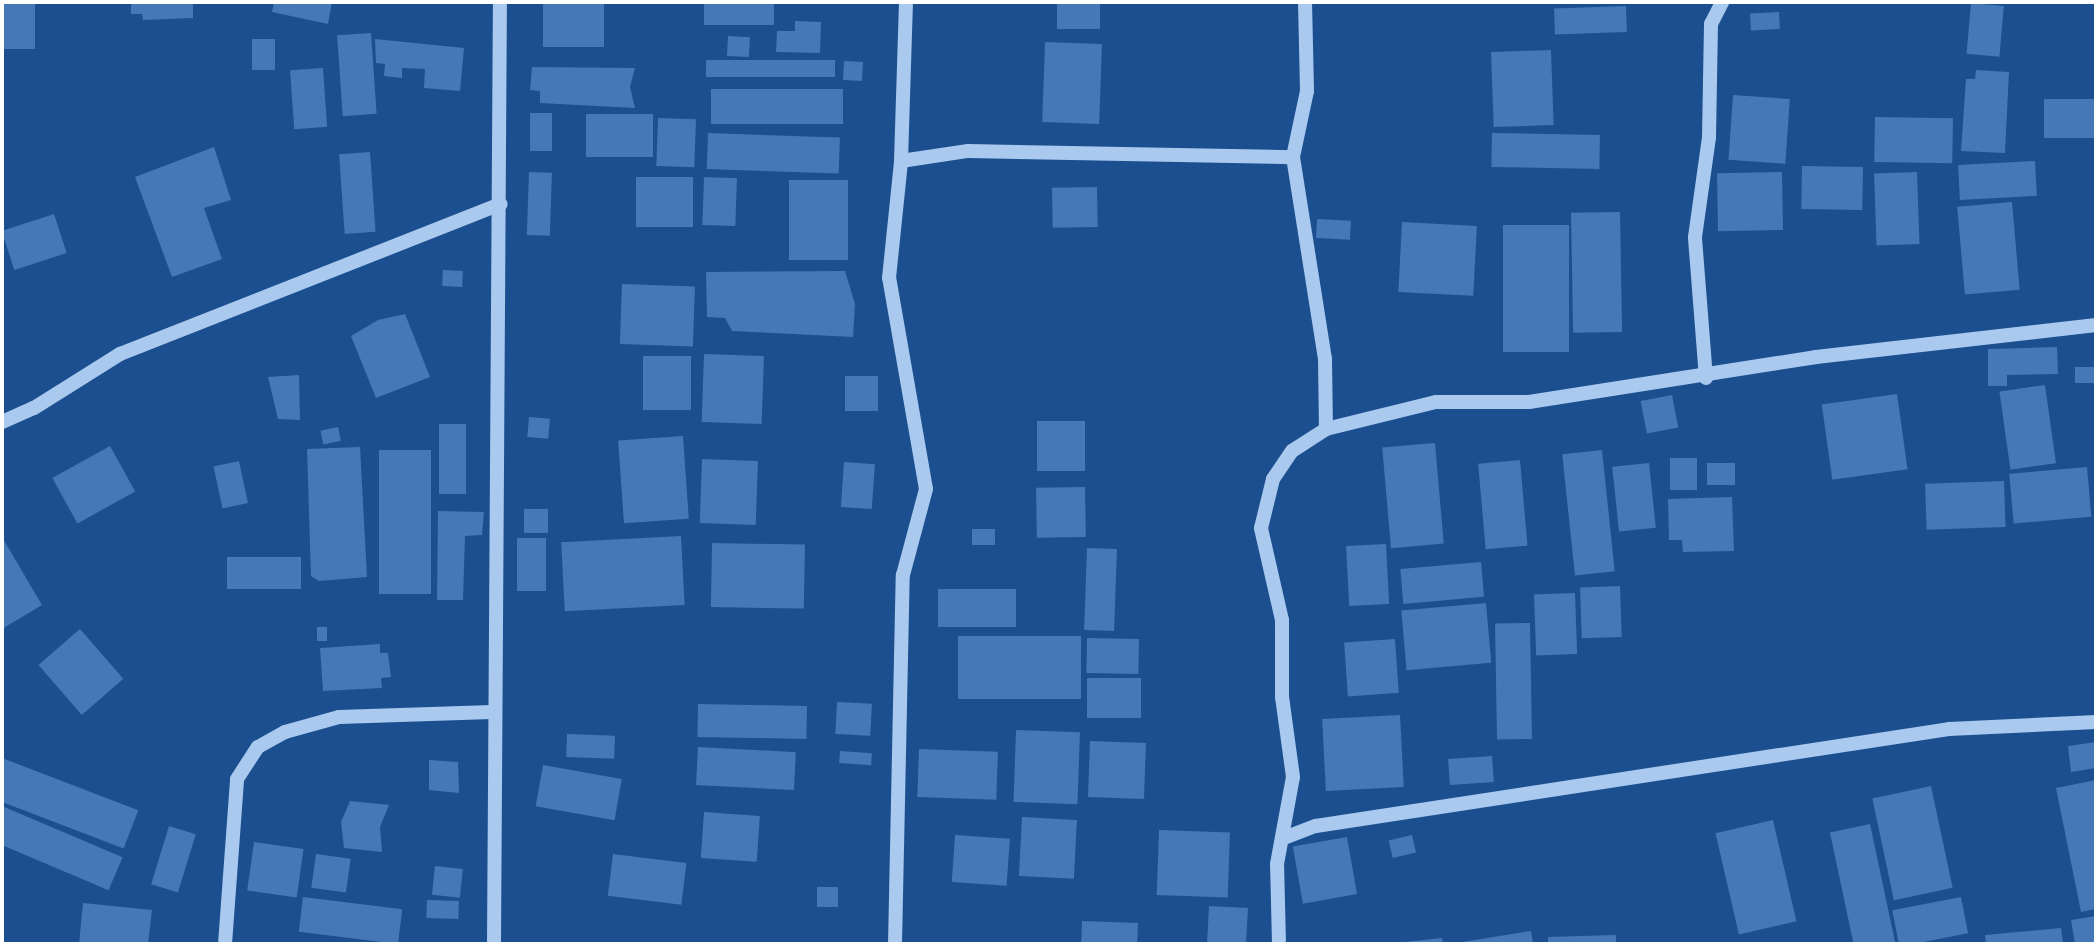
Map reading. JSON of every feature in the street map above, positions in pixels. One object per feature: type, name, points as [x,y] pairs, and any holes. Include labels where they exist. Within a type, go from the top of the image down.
[{"type":"street","points":[[494,944],[492,712],[501,204],[500,2]]},
{"type":"street","points":[[895,944],[903,575],[926,489],[889,278],[901,161],[906,2]]},
{"type":"street","points":[[1305,2],[1307,91],[1293,157],[1325,359],[1326,429]]},
{"type":"street","points":[[1706,378],[1695,237],[1709,138],[1711,24],[1722,2]]},
{"type":"street","points":[[901,161],[968,151],[1293,157]]},
{"type":"street","points":[[2,422],[120,354],[501,204]]},
{"type":"street","points":[[1279,944],[1277,864],[1293,777],[1282,697],[1282,620],[1261,528],[1273,479],[1292,451],[1326,429],[1436,402],[1529,402],[1706,378],[1816,357],[2096,325]]},
{"type":"street","points":[[225,944],[237,779],[258,747],[285,732],[339,717],[492,712]]},
{"type":"street","points":[[1284,838],[1316,826],[1949,729],[2096,722]]},
{"type":"building","points":[[2,2],[35,2],[35,49],[2,49]]},
{"type":"building","points":[[131,2],[193,2],[193,18],[143,20],[142,14],[131,14]]},
{"type":"building","points":[[274,2],[332,2],[328,24],[272,12]]},
{"type":"building","points":[[543,2],[604,2],[604,47],[543,47]]},
{"type":"building","points":[[704,2],[774,2],[774,25],[704,25]]},
{"type":"building","points":[[1057,2],[1100,2],[1100,29],[1057,29]]},
{"type":"building","points":[[1971,3],[2004,6],[1999,57],[1967,54]]},
{"type":"building","points":[[1626,6],[1627,32],[1555,34],[1554,9]]},
{"type":"building","points":[[1779,12],[1780,29],[1751,30],[1750,14]]},
{"type":"building","points":[[795,21],[821,22],[820,53],[776,52],[777,31],[795,31]]},
{"type":"building","points":[[371,33],[377,114],[343,116],[337,35]]},
{"type":"building","points":[[728,36],[750,37],[749,57],[727,56]]},
{"type":"building","points":[[252,39],[275,39],[275,70],[252,70]]},
{"type":"building","points":[[375,39],[464,48],[460,91],[424,88],[425,69],[402,68],[402,78],[384,76],[385,64],[376,63]]},
{"type":"building","points":[[1045,42],[1102,44],[1099,124],[1042,122]]},
{"type":"building","points":[[1551,50],[1554,125],[1494,127],[1491,52]]},
{"type":"building","points":[[706,60],[835,60],[835,77],[706,77]]},
{"type":"building","points":[[844,61],[863,62],[862,81],[843,80]]},
{"type":"building","points":[[532,67],[635,68],[630,87],[635,108],[540,103],[540,91],[530,90]]},
{"type":"building","points":[[323,68],[327,127],[294,129],[290,70]]},
{"type":"building","points":[[1976,70],[2009,72],[2005,153],[1961,151],[1966,79],[1975,79]]},
{"type":"building","points":[[711,89],[843,89],[843,124],[711,124]]},
{"type":"building","points":[[1733,95],[1790,99],[1785,164],[1728,160]]},
{"type":"building","points":[[2044,99],[2096,99],[2096,138],[2044,138]]},
{"type":"building","points":[[530,113],[552,113],[552,151],[530,151]]},
{"type":"building","points":[[586,114],[653,114],[653,157],[586,157]]},
{"type":"building","points":[[1875,117],[1953,118],[1952,163],[1874,162]]},
{"type":"building","points":[[658,118],[696,119],[694,167],[656,166]]},
{"type":"building","points":[[708,133],[840,138],[839,174],[707,169]]},
{"type":"building","points":[[1492,133],[1600,135],[1599,169],[1491,167]]},
{"type":"building","points":[[214,147],[231,200],[204,208],[222,259],[172,277],[135,177]]},
{"type":"building","points":[[370,152],[376,232],[345,234],[339,154]]},
{"type":"building","points":[[2035,161],[2037,196],[1960,200],[1958,165]]},
{"type":"building","points":[[1802,166],[1863,167],[1862,210],[1801,209]]},
{"type":"building","points":[[529,172],[552,173],[550,236],[527,235]]},
{"type":"building","points":[[1782,172],[1783,230],[1718,231],[1717,173]]},
{"type":"building","points":[[1917,172],[1920,244],[1877,245],[1874,174]]},
{"type":"building","points":[[636,177],[693,177],[693,227],[636,227]]},
{"type":"building","points":[[704,177],[737,178],[735,226],[702,225]]},
{"type":"building","points":[[789,180],[848,180],[848,260],[789,260]]},
{"type":"building","points":[[1097,187],[1098,227],[1053,228],[1052,188]]},
{"type":"building","points":[[2012,202],[2020,290],[1965,294],[1957,207]]},
{"type":"building","points":[[1620,212],[1622,332],[1573,333],[1571,213]]},
{"type":"building","points":[[54,214],[67,253],[14,270],[2,231]]},
{"type":"building","points":[[1317,219],[1351,221],[1350,240],[1316,238]]},
{"type":"building","points":[[1402,222],[1477,226],[1473,296],[1398,292]]},
{"type":"building","points":[[1503,225],[1569,225],[1569,352],[1503,352]]},
{"type":"building","points":[[443,270],[463,271],[462,287],[442,286]]},
{"type":"building","points":[[845,271],[855,304],[853,337],[732,331],[725,318],[707,317],[706,272]]},
{"type":"building","points":[[622,284],[695,287],[693,347],[620,344]]},
{"type":"building","points":[[405,314],[430,377],[376,398],[351,336],[378,320]]},
{"type":"building","points":[[2057,347],[2058,374],[2007,375],[2007,386],[1988,386],[1988,349]]},
{"type":"building","points":[[704,354],[764,356],[762,424],[702,422]]},
{"type":"building","points":[[643,356],[691,356],[691,410],[643,410]]},
{"type":"building","points":[[2075,367],[2096,367],[2096,383],[2075,383]]},
{"type":"building","points":[[299,375],[300,420],[278,419],[268,377]]},
{"type":"building","points":[[845,376],[878,376],[878,411],[845,411]]},
{"type":"building","points":[[2045,385],[2056,463],[2010,470],[1999,391]]},
{"type":"building","points":[[1897,394],[1908,469],[1832,480],[1822,405]]},
{"type":"building","points":[[1672,395],[1678,427],[1647,433],[1641,401]]},
{"type":"building","points":[[529,417],[550,419],[548,439],[527,437]]},
{"type":"building","points":[[1037,421],[1085,421],[1085,471],[1037,471]]},
{"type":"building","points":[[439,424],[466,424],[466,494],[439,494]]},
{"type":"building","points":[[338,427],[341,441],[323,444],[320,431]]},
{"type":"building","points":[[683,436],[689,519],[624,523],[618,441]]},
{"type":"building","points":[[1435,443],[1444,544],[1391,548],[1382,448]]},
{"type":"building","points":[[110,446],[135,491],[77,523],[52,478]]},
{"type":"building","points":[[360,447],[367,577],[319,581],[311,576],[307,449]]},
{"type":"building","points":[[379,450],[431,450],[431,594],[379,594]]},
{"type":"building","points":[[1602,450],[1615,571],[1575,576],[1562,454]]},
{"type":"building","points":[[1670,458],[1697,458],[1697,490],[1670,490]]},
{"type":"building","points":[[702,459],[758,461],[756,525],[700,523]]},
{"type":"building","points":[[1520,460],[1527,546],[1486,549],[1478,464]]},
{"type":"building","points":[[239,461],[248,503],[223,508],[214,466]]},
{"type":"building","points":[[844,462],[875,464],[872,509],[841,507]]},
{"type":"building","points":[[1649,463],[1656,528],[1619,532],[1612,467]]},
{"type":"building","points":[[1707,463],[1735,463],[1735,485],[1707,485]]},
{"type":"building","points":[[2087,467],[2091,517],[2014,524],[2009,474]]},
{"type":"building","points":[[2004,481],[2006,527],[1927,530],[1925,484]]},
{"type":"building","points":[[1085,487],[1086,537],[1037,538],[1036,488]]},
{"type":"building","points":[[1732,497],[1734,551],[1683,552],[1682,540],[1669,540],[1668,499]]},
{"type":"building","points":[[524,509],[548,509],[548,533],[524,533]]},
{"type":"building","points":[[438,511],[484,512],[482,535],[465,536],[463,600],[437,600]]},
{"type":"building","points":[[972,529],[995,529],[995,545],[972,545]]},
{"type":"building","points":[[681,536],[685,605],[565,611],[561,542]]},
{"type":"building","points":[[2,537],[42,605],[2,629]]},
{"type":"building","points":[[517,538],[546,538],[546,591],[517,591]]},
{"type":"building","points":[[712,543],[805,545],[804,609],[711,607]]},
{"type":"building","points":[[1386,544],[1389,604],[1349,606],[1346,546]]},
{"type":"building","points":[[1087,548],[1117,549],[1114,631],[1084,630]]},
{"type":"building","points":[[227,557],[301,557],[301,589],[227,589]]},
{"type":"building","points":[[1481,562],[1484,597],[1403,604],[1400,569]]},
{"type":"building","points":[[1620,586],[1622,637],[1582,638],[1580,587]]},
{"type":"building","points":[[938,589],[1016,589],[1016,627],[938,627]]},
{"type":"building","points":[[1575,593],[1577,654],[1536,655],[1534,594]]},
{"type":"building","points":[[1486,603],[1491,663],[1407,670],[1401,610]]},
{"type":"building","points":[[1530,623],[1532,739],[1497,740],[1495,624]]},
{"type":"building","points":[[317,627],[327,627],[327,641],[317,641]]},
{"type":"building","points":[[80,629],[123,679],[82,715],[38,665]]},
{"type":"building","points":[[958,636],[1081,636],[1081,699],[958,699]]},
{"type":"building","points":[[1087,638],[1139,639],[1138,674],[1086,673]]},
{"type":"building","points":[[1395,639],[1399,693],[1348,696],[1344,643]]},
{"type":"building","points":[[380,644],[380,653],[388,653],[391,677],[381,678],[382,688],[323,691],[320,648]]},
{"type":"building","points":[[1087,678],[1141,678],[1141,718],[1087,718]]},
{"type":"building","points":[[837,702],[872,704],[870,736],[835,734]]},
{"type":"building","points":[[698,704],[807,706],[806,739],[697,737]]},
{"type":"building","points":[[1400,715],[1404,787],[1326,791],[1322,719]]},
{"type":"building","points":[[1016,730],[1080,732],[1077,804],[1013,802]]},
{"type":"building","points":[[567,734],[615,736],[614,759],[566,757]]},
{"type":"building","points":[[1090,741],[1146,743],[1144,799],[1088,797]]},
{"type":"building","points":[[2096,742],[2096,768],[2071,772],[2068,746]]},
{"type":"building","points":[[698,747],[796,752],[794,790],[696,785]]},
{"type":"building","points":[[919,749],[998,752],[996,800],[917,797]]},
{"type":"building","points":[[840,751],[872,753],[871,765],[839,763]]},
{"type":"building","points":[[1492,756],[1494,782],[1450,785],[1448,759]]},
{"type":"building","points":[[2,758],[138,810],[124,849],[2,802]]},
{"type":"building","points":[[429,760],[458,762],[459,793],[429,790]]},
{"type":"building","points":[[543,765],[622,779],[614,820],[536,806]]},
{"type":"building","points":[[2096,780],[2096,909],[2081,912],[2056,788]]},
{"type":"building","points":[[1931,786],[1953,888],[1894,900],[1872,798]]},
{"type":"building","points":[[350,801],[389,805],[380,827],[382,852],[344,848],[341,822]]},
{"type":"building","points":[[2,806],[123,857],[109,890],[2,845]]},
{"type":"building","points":[[704,812],[760,816],[757,862],[701,858]]},
{"type":"building","points":[[1022,817],[1077,820],[1074,879],[1019,876]]},
{"type":"building","points":[[1773,820],[1796,921],[1739,935],[1716,833]]},
{"type":"building","points":[[1870,824],[1896,944],[1854,944],[1830,833]]},
{"type":"building","points":[[169,826],[196,834],[178,893],[151,884]]},
{"type":"building","points":[[1159,830],[1230,832],[1228,897],[1157,895]]},
{"type":"building","points":[[955,835],[1010,839],[1007,886],[952,882]]},
{"type":"building","points":[[1412,835],[1416,853],[1393,858],[1389,840]]},
{"type":"building","points":[[1347,837],[1357,894],[1303,904],[1293,847]]},
{"type":"building","points":[[254,842],[304,849],[297,897],[247,891]]},
{"type":"building","points":[[316,854],[351,859],[346,893],[311,888]]},
{"type":"building","points":[[613,854],[686,863],[681,905],[608,896]]},
{"type":"building","points":[[435,866],[463,869],[460,898],[432,895]]},
{"type":"building","points":[[817,887],[838,887],[838,907],[817,907]]},
{"type":"building","points":[[303,897],[402,909],[398,944],[299,932]]},
{"type":"building","points":[[1961,897],[1968,933],[1899,944],[1892,910]]},
{"type":"building","points":[[427,900],[459,901],[458,919],[426,918]]},
{"type":"building","points":[[83,903],[152,910],[148,944],[79,944]]},
{"type":"building","points":[[1209,906],[1248,908],[1246,944],[1207,942]]},
{"type":"building","points":[[2096,916],[2096,944],[2075,944],[2071,920]]},
{"type":"building","points":[[1082,921],[1138,923],[1137,944],[1081,944]]},
{"type":"building","points":[[2061,928],[2063,944],[1986,944],[1985,935]]},
{"type":"building","points":[[1531,931],[1533,944],[1462,944],[1462,942]]},
{"type":"building","points":[[1616,935],[1616,944],[1548,944],[1548,937]]},
{"type":"building","points":[[1442,938],[1443,944],[1404,944],[1404,942]]}]
